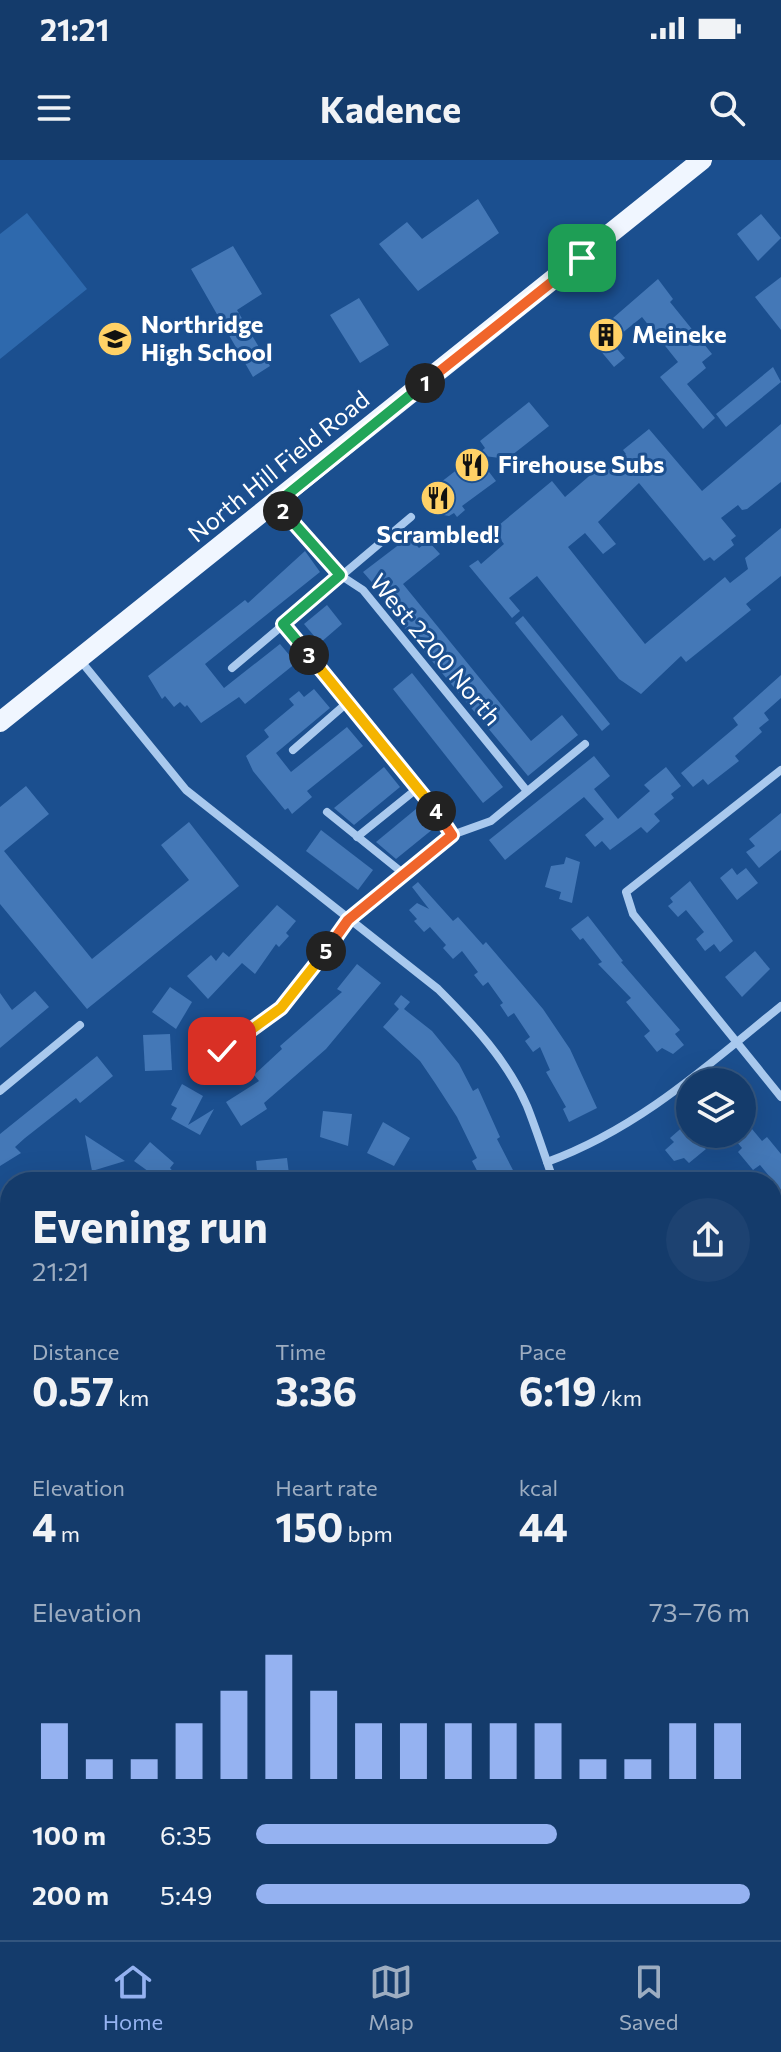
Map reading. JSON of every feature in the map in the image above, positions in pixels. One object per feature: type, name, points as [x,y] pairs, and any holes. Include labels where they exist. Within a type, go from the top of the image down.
[{"type":"main road","name":"North Hill Field Road","points":[[0,722],[702,160]]},
{"type":"street","name":"West 2200 North","points":[[277,503],[340,575],[363,590],[527,791]]},
{"type":"street","points":[[232,668],[411,517]]},
{"type":"street","points":[[283,624],[419,787],[452,835]]},
{"type":"street","points":[[79,659],[186,790],[438,989],[475,1026],[508,1070],[527,1106],[550,1172]]},
{"type":"street","points":[[293,750],[348,702]]},
{"type":"street","points":[[222,1051],[281,1008],[309,978],[348,920],[452,835],[491,821],[585,744]]},
{"type":"street","points":[[781,770],[626,892],[633,914],[781,1097]]},
{"type":"street","points":[[357,837],[419,787]]},
{"type":"street","points":[[327,812],[404,874]]},
{"type":"street","points":[[547,1162],[628,1126],[781,1006]]},
{"type":"street","points":[[0,1091],[80,1025]]},
{"type":"shaded area","points":[[27,213],[87,289],[0,359],[0,234]]},
{"type":"building","points":[[478,199],[499,233],[418,291],[379,244],[407,222],[422,239]]},
{"type":"building","points":[[761,214],[781,238],[758,261],[737,234]]},
{"type":"building","points":[[233,246],[262,294],[237,310],[270,366],[253,377],[191,269]]},
{"type":"building","points":[[781,277],[781,330],[755,297]]},
{"type":"building","points":[[658,279],[673,299],[670,302],[712,354],[702,362],[706,368],[687,384],[715,418],[703,429],[660,377],[678,362],[642,317],[611,342],[625,358],[614,367],[590,338]]},
{"type":"building","points":[[359,298],[389,345],[360,363],[330,315]]},
{"type":"building","points":[[773,367],[781,382],[726,427],[716,414]]},
{"type":"building","points":[[529,402],[549,426],[507,459],[477,455],[485,448],[480,441]]},
{"type":"building","points":[[781,424],[781,482],[747,509],[742,510],[738,505],[721,518],[736,536],[731,540],[734,545],[714,561],[710,557],[704,561],[639,483],[598,522],[616,544],[603,554],[585,533],[568,547],[645,644],[725,577],[730,583],[748,569],[745,558],[781,528],[781,576],[746,604],[751,610],[686,662],[681,656],[641,694],[619,679],[537,576],[509,598],[520,611],[512,618],[469,566],[478,560],[481,564],[504,544],[493,530],[552,481],[565,497],[603,464],[608,470],[626,454],[623,450],[649,429],[702,491]]},
{"type":"building","points":[[476,455],[496,481],[462,506],[465,510],[457,517],[454,513],[449,516],[438,514],[423,496]]},
{"type":"building","points":[[409,537],[419,548],[428,541],[440,554],[403,584],[531,741],[562,715],[578,735],[528,776],[392,613],[396,610],[363,572]]},
{"type":"building","points":[[305,551],[320,572],[205,664],[224,688],[280,644],[296,663],[245,704],[239,697],[201,723],[187,705],[185,707],[180,702],[174,707],[165,696],[162,699],[148,676],[245,600],[248,603]]},
{"type":"building","points":[[327,605],[342,624],[320,643],[304,624]]},
{"type":"building","points":[[523,616],[610,724],[602,731],[515,623]]},
{"type":"building","points":[[412,673],[503,787],[483,803],[393,689]]},
{"type":"building","points":[[781,675],[781,698],[764,713],[769,720],[759,728],[762,732],[735,756],[739,761],[708,785],[703,779],[693,787],[681,773],[738,725],[733,718]]},
{"type":"building","points":[[314,689],[330,708],[276,753],[291,772],[347,727],[363,746],[307,791],[312,797],[292,814],[288,808],[285,810],[253,771],[246,756],[269,737],[264,730],[294,705],[289,699],[299,691],[304,697]]},
{"type":"building","points":[[594,756],[610,776],[594,789],[618,819],[650,791],[644,785],[666,767],[681,786],[671,794],[674,798],[654,814],[660,821],[647,833],[641,827],[610,850],[602,841],[595,847],[585,835],[604,819],[584,797],[505,860],[489,840]]},
{"type":"building","points":[[384,767],[400,787],[354,825],[334,808]]},
{"type":"building","points":[[26,786],[49,814],[4,851],[92,959],[189,880],[161,845],[189,822],[239,886],[87,1009],[0,904],[0,807]]},
{"type":"building","points":[[416,809],[433,829],[396,859],[376,842]]},
{"type":"building","points":[[781,813],[781,850],[759,868],[746,852],[755,846],[749,839]]},
{"type":"building","points":[[321,830],[373,870],[358,890],[306,851]]},
{"type":"building","points":[[566,857],[580,862],[572,903],[559,899],[561,892],[545,887],[551,866],[564,864]]},
{"type":"building","points":[[732,868],[737,875],[746,868],[758,883],[737,900],[720,878]]},
{"type":"building","points":[[690,881],[733,941],[720,952],[714,944],[705,951],[696,939],[704,932],[686,910],[678,917],[668,906],[673,902],[670,898]]},
{"type":"building","points":[[418,882],[453,921],[458,917],[483,945],[486,942],[543,1009],[570,1049],[597,1108],[569,1122],[563,1109],[566,1107],[546,1072],[550,1070],[540,1047],[533,1052],[525,1041],[530,1037],[514,1013],[508,1017],[500,1005],[503,1003],[488,982],[483,986],[474,975],[478,972],[462,951],[453,959],[443,948],[446,945],[430,927],[424,932],[414,921],[417,919],[409,910],[417,903],[429,909],[412,887]]},
{"type":"building","points":[[277,905],[296,921],[286,933],[289,936],[279,947],[276,944],[255,974],[242,963],[208,999],[187,976],[211,955],[216,961],[223,952],[229,957]]},
{"type":"building","points":[[588,916],[621,962],[680,1030],[675,1034],[684,1045],[673,1054],[662,1048],[657,1052],[644,1036],[650,1031],[626,1002],[631,998],[598,964],[602,962],[583,938],[580,940],[571,929]]},
{"type":"building","points":[[755,951],[770,969],[742,997],[725,977]]},
{"type":"building","points":[[357,964],[381,983],[326,1049],[264,1103],[267,1109],[241,1126],[226,1102],[259,1081],[254,1075],[282,1049],[280,1046],[342,992],[337,989]]},
{"type":"building","points":[[170,987],[192,1002],[176,1029],[152,1012]]},
{"type":"building","points":[[35,991],[49,1007],[0,1048],[0,993],[12,1010]]},
{"type":"building","points":[[401,995],[410,1002],[404,1009],[432,1031],[459,1064],[473,1091],[478,1088],[500,1137],[497,1139],[514,1172],[478,1172],[472,1161],[477,1158],[457,1117],[420,1061],[383,1027],[399,1009],[394,1004]]},
{"type":"building","points":[[170,1034],[172,1070],[145,1071],[143,1035]]},
{"type":"building","points":[[97,1056],[113,1076],[80,1103],[76,1098],[25,1138],[15,1147],[21,1153],[0,1166],[0,1134]]},
{"type":"building","points":[[182,1084],[203,1096],[188,1125],[214,1109],[200,1135],[171,1119],[177,1108],[171,1105]]},
{"type":"building","points":[[323,1111],[352,1114],[348,1146],[320,1137]]},
{"type":"building","points":[[383,1122],[410,1138],[394,1166],[367,1153]]},
{"type":"building","points":[[676,1133],[676,1148],[706,1149],[689,1163],[684,1158],[674,1161],[665,1150],[674,1142],[670,1138]]},
{"type":"building","points":[[756,1134],[762,1141],[767,1137],[781,1154],[781,1172],[766,1172],[760,1165],[753,1170],[738,1152],[742,1148],[756,1148]]},
{"type":"building","points":[[85,1135],[125,1161],[92,1171]]},
{"type":"building","points":[[150,1142],[174,1163],[170,1168],[173,1172],[149,1172],[134,1161]]},
{"type":"building","points":[[287,1158],[289,1172],[257,1172],[256,1161]]},
{"type":"place","name":"Meineke","points":[[606,335]]},
{"type":"place","name":"Northridge High School","points":[[115,339]]},
{"type":"place","name":"Firehouse Subs","points":[[472,465]]},
{"type":"place","name":"Scrambled!","points":[[438,498]]},
{"type":"route","points":[[222,1051],[281,1008],[309,978],[348,920],[452,835],[419,787],[283,624],[340,575],[277,503],[582,258]]}]
